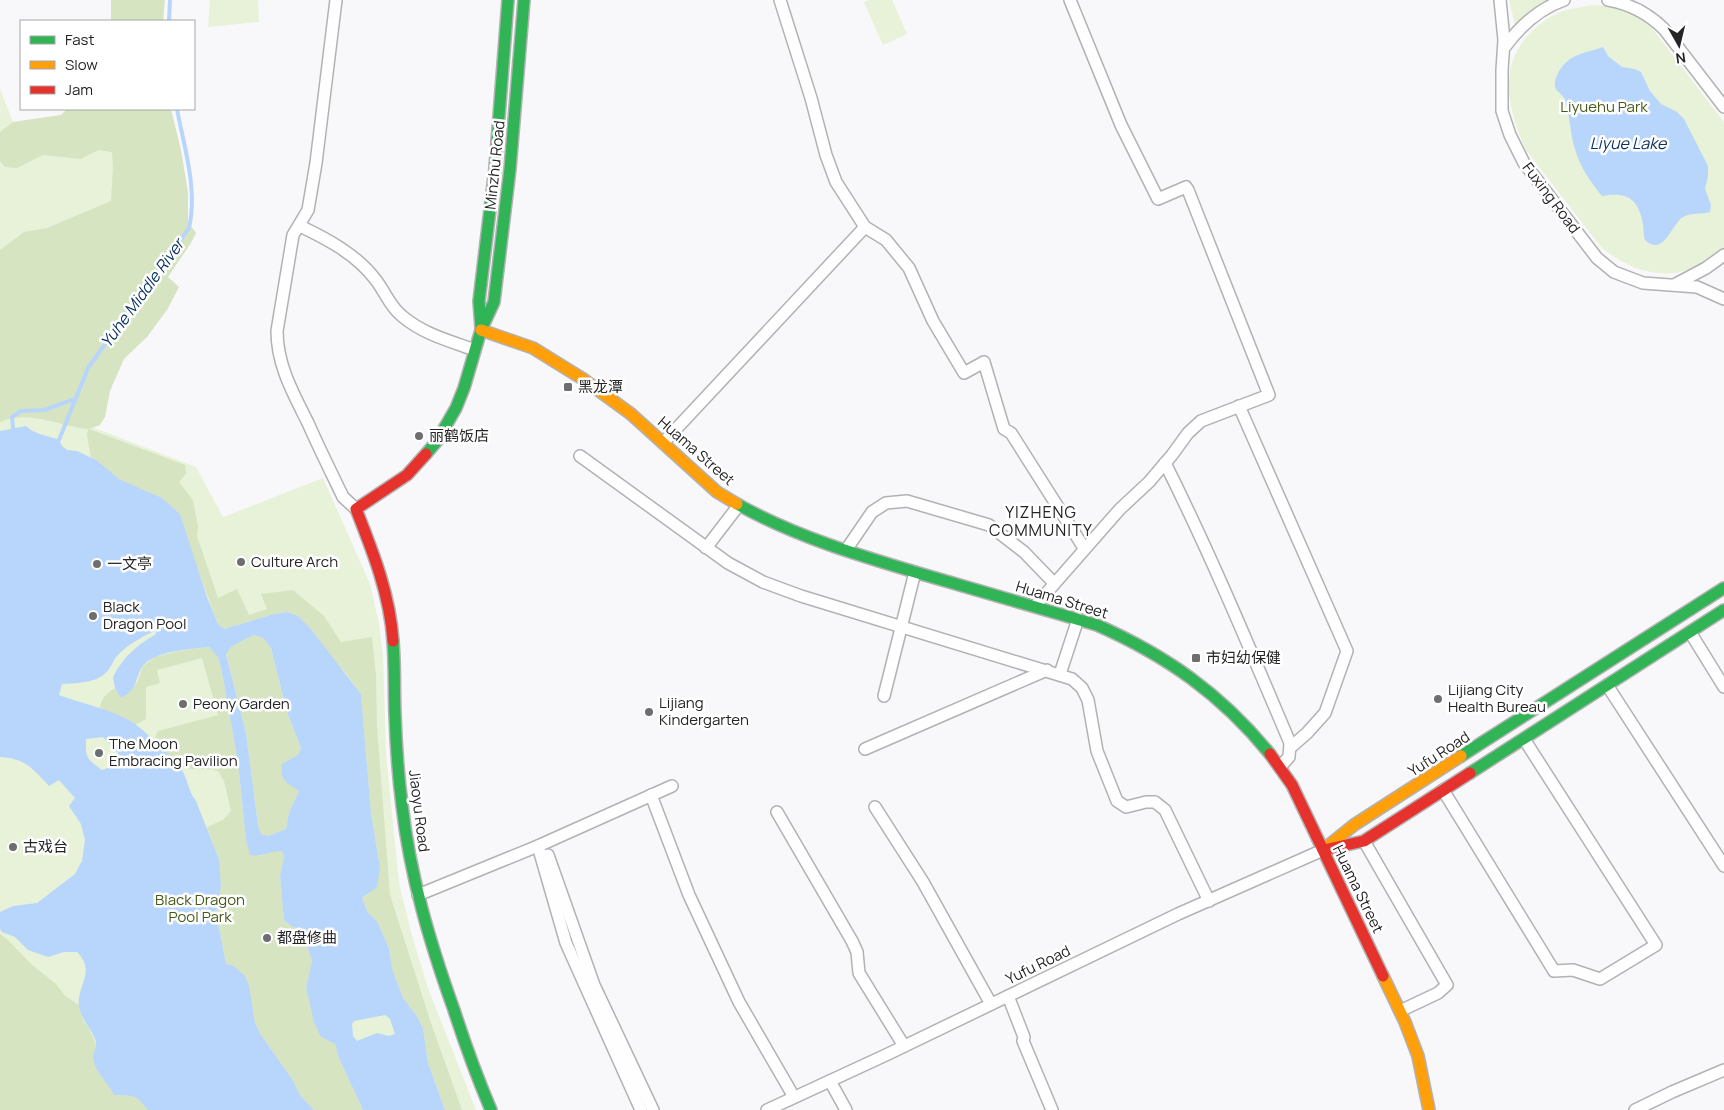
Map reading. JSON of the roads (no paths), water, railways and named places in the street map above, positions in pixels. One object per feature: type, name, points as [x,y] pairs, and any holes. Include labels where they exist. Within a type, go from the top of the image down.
[{"type":"street","points":[[336,0],[316,163],[308,210],[293,235],[277,344],[287,380],[343,497],[356,509]]},
{"type":"street","name":"Minzhu Road","points":[[481,330],[478,300],[496,158],[508,0]]},
{"type":"street","name":"Minzhu Road","points":[[356,509],[407,475],[432,447],[456,408],[464,388],[481,330],[494,302],[502,246],[518,93],[524,0]]},
{"type":"street","points":[[780,0],[809,90],[826,156],[836,182],[865,227],[886,240],[909,268],[933,321],[964,372],[984,362],[1004,429],[1011,433],[1084,548]]},
{"type":"street","points":[[1035,606],[1084,548],[1120,509],[1149,482],[1188,433],[1201,421],[1269,395],[1188,190],[1186,187],[1158,199],[1122,125],[1070,0]]},
{"type":"street","name":"Fuxing Road","points":[[1500,0],[1504,25],[1502,111],[1510,135],[1524,163],[1597,258],[1614,272],[1633,281],[1653,285],[1698,287],[1724,299]]},
{"type":"street","points":[[1504,49],[1517,31],[1533,16],[1545,8],[1564,0]]},
{"type":"street","points":[[1608,0],[1636,8],[1655,20],[1724,107]]},
{"type":"street","points":[[300,226],[328,240],[359,263],[376,279],[393,308],[408,321],[427,332],[475,350]]},
{"type":"street","points":[[663,443],[865,227]]},
{"type":"street","points":[[1672,286],[1706,268],[1724,255]]},
{"type":"street","name":"Huama Street","points":[[481,330],[533,348],[558,364],[631,414],[717,492],[739,505],[790,530],[846,550],[1078,619],[1118,634],[1160,655],[1199,682],[1246,725],[1292,785],[1400,1012],[1418,1056],[1430,1110]]},
{"type":"street","points":[[1239,406],[1347,651],[1325,713],[1291,747]]},
{"type":"street","points":[[580,456],[706,548],[745,573],[782,590],[1072,679],[1085,694],[1092,713],[1097,751],[1117,801],[1126,807],[1146,802],[1156,802],[1165,810],[1208,901]]},
{"type":"street","points":[[1166,463],[1231,605],[1291,747],[1289,757],[1280,767]]},
{"type":"street","points":[[846,550],[872,512],[886,503],[907,501],[989,525],[1024,552],[1054,583]]},
{"type":"street","points":[[706,548],[739,505]]},
{"type":"street","name":"Jiaoyu Road","points":[[356,509],[378,568],[389,606],[401,793],[406,836],[418,896],[433,950],[469,1056],[491,1110]]},
{"type":"street","points":[[884,696],[915,572]]},
{"type":"street","name":"Yufu Road","points":[[1323,850],[1354,826],[1724,588]]},
{"type":"street","name":"Yufu Road","points":[[767,1110],[1208,901],[1323,850],[1364,841],[1724,610]]},
{"type":"street","points":[[1060,674],[1078,619]]},
{"type":"street","points":[[1690,632],[1724,687]]},
{"type":"street","points":[[865,749],[1047,670]]},
{"type":"street","points":[[1607,685],[1724,866]]},
{"type":"street","points":[[1443,790],[1554,970],[1573,970],[1600,979],[1656,945],[1524,739]]},
{"type":"street","points":[[418,896],[543,849],[672,786]]},
{"type":"street","points":[[651,795],[689,895],[739,1002],[794,1097]]},
{"type":"street","points":[[875,807],[923,882],[991,1004]]},
{"type":"street","points":[[777,812],[852,941],[857,952],[859,973],[904,1046]]},
{"type":"street","points":[[1364,841],[1447,985],[1438,993],[1400,1012]]},
{"type":"street","points":[[543,849],[566,943],[641,1110]]},
{"type":"street","points":[[543,849],[594,985],[653,1110]]},
{"type":"street","points":[[1008,996],[1024,1038],[1023,1041],[1052,1110]]},
{"type":"street","points":[[1635,1110],[1724,1070]]},
{"type":"street","points":[[830,1081],[846,1110]]},
{"type":"water","name":"Liyue Lake","points":[[1603,47],[1608,56],[1622,67],[1641,72],[1650,91],[1661,104],[1677,112],[1684,119],[1708,166],[1705,189],[1711,205],[1710,212],[1683,217],[1667,238],[1657,245],[1645,240],[1641,215],[1630,199],[1618,195],[1602,196],[1590,179],[1575,149],[1565,100],[1555,87],[1558,73],[1567,61],[1578,55]]},
{"type":"water","points":[[26,426],[37,433],[59,440],[67,450],[77,451],[96,460],[119,479],[162,498],[180,514],[207,597],[218,624],[224,629],[274,614],[287,612],[298,616],[310,628],[361,694],[371,813],[380,868],[377,887],[362,898],[368,913],[377,921],[389,948],[392,968],[403,998],[423,1028],[428,1063],[445,1110],[363,1110],[339,1058],[335,1044],[321,1037],[314,1022],[306,987],[312,961],[302,930],[291,926],[284,920],[280,876],[284,857],[282,851],[250,855],[246,840],[238,762],[222,672],[218,657],[209,647],[183,650],[154,657],[142,667],[133,688],[121,698],[115,688],[113,677],[126,658],[137,647],[156,634],[156,630],[126,648],[116,657],[105,674],[94,680],[62,684],[59,695],[124,717],[142,730],[178,764],[196,801],[219,859],[221,885],[216,913],[226,964],[234,966],[245,976],[249,986],[255,1023],[261,1035],[292,1079],[300,1095],[314,1110],[148,1110],[133,1096],[114,1095],[94,1062],[96,1042],[82,1017],[79,1007],[80,992],[86,973],[83,959],[77,952],[64,952],[48,957],[28,950],[15,937],[2,932],[0,929],[0,912],[13,906],[37,903],[75,874],[82,861],[85,840],[81,824],[69,806],[75,798],[59,780],[49,786],[22,762],[0,757],[0,431]],"holes":[[[98,558],[101,559],[102,568],[96,569],[93,567],[92,561]],[[254,635],[263,638],[271,648],[287,712],[301,748],[298,755],[282,764],[283,778],[299,791],[289,813],[286,829],[268,836],[261,834],[258,825],[246,733],[226,654],[232,646]],[[103,737],[118,753],[113,766],[102,770],[90,760],[86,750],[86,739]],[[385,1015],[390,1019],[395,1034],[389,1036],[377,1033],[357,1041],[353,1036],[352,1024],[354,1021]]]},
{"type":"waterway","name":"Yuhe Middle River","points":[[169,20],[170,0]]},
{"type":"waterway","name":"Yuhe Middle River","points":[[59,440],[88,368],[189,228],[192,198],[191,183],[177,110]]},
{"type":"waterway","points":[[13,428],[12,417],[21,411],[44,410],[75,399]]},
{"type":"place","name":"黑龙潭","points":[[568,387]]},
{"type":"place","name":"丽鹤饭店","points":[[419,436]]},
{"type":"place","name":"Culture Arch","points":[[241,562]]},
{"type":"place","name":"一文亭","points":[[97,564]]},
{"type":"place","name":"Black Dragon Pool","points":[[93,616]]},
{"type":"place","name":"市妇幼保健","points":[[1196,658]]},
{"type":"place","name":"Lijiang City Health Bureau","points":[[1438,699]]},
{"type":"place","name":"Peony Garden","points":[[183,704]]},
{"type":"place","name":"Lijiang Kindergarten","points":[[649,712]]},
{"type":"place","name":"The Moon Embracing Pavilion","points":[[99,753]]},
{"type":"place","name":"古戏台","points":[[13,847]]},
{"type":"place","name":"都盘修曲","points":[[267,938]]},
{"type":"district","name":"YIZHENG COMMUNITY","points":[[1041,521]]},
{"type":"park label","name":"Liyuehu Park","points":[[1604,107]]},
{"type":"park label","name":"Black Dragon Pool Park","points":[[200,908]]}]
